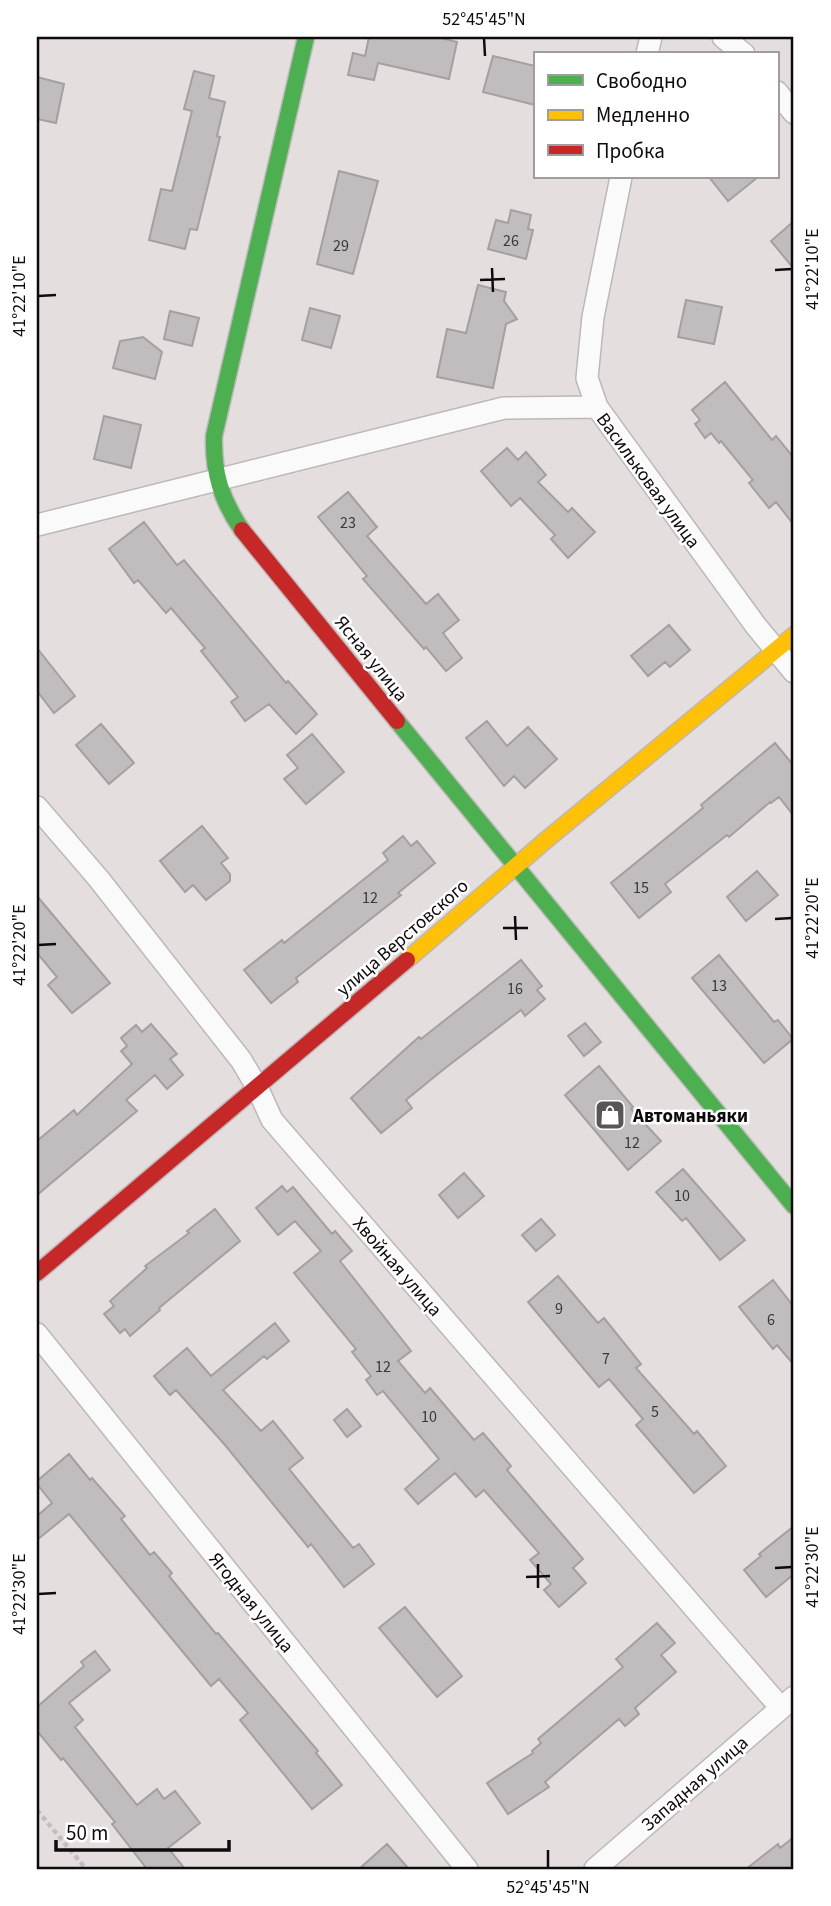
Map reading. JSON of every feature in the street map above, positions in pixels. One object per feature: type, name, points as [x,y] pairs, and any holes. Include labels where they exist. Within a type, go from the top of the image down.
[{"type":"street","name":"Ясная улица","points":[[306,37],[214,436],[213,455],[219,492],[238,525],[794,1206]]},
{"type":"street","points":[[723,37],[742,52]]},
{"type":"street","points":[[778,93],[794,113]]},
{"type":"street","name":"Васильковая улица","points":[[621,178],[593,317],[587,378],[597,407],[732,593],[794,672]]},
{"type":"street","points":[[37,525],[504,408],[597,407]]},
{"type":"street","name":"улица Верстовского","points":[[37,1273],[515,867],[794,635]]},
{"type":"street","name":"Хвойная улица","points":[[37,807],[115,900],[241,1060],[272,1120],[788,1703]]},
{"type":"street","name":"Ягодная улица","points":[[37,1334],[467,1869]]},
{"type":"street","name":"Западная улица","points":[[595,1869],[788,1703]]},
{"type":"path","points":[[37,1810],[86,1869]]},
{"type":"building","points":[[369,37],[437,37],[457,42],[449,79],[378,63],[374,80],[348,75],[353,53],[365,56]]},
{"type":"building","points":[[493,56],[534,66],[534,105],[483,92]]},
{"type":"building","points":[[194,71],[214,76],[209,98],[225,102],[217,136],[220,137],[197,230],[190,229],[185,249],[149,240],[161,189],[172,191],[192,111],[184,109]]},
{"type":"building","points":[[37,77],[64,84],[56,123],[37,119]]},
{"type":"building","points":[[339,171],[378,181],[353,274],[317,264]]},
{"type":"building","points":[[710,178],[757,178],[728,201]]},
{"type":"building","points":[[511,210],[531,215],[528,229],[533,230],[526,259],[488,249],[496,220],[508,223]]},
{"type":"building","points":[[794,221],[794,269],[771,241]]},
{"type":"building","points":[[478,285],[506,292],[504,301],[517,319],[506,324],[493,388],[437,377],[447,329],[466,333]]},
{"type":"building","points":[[686,300],[722,307],[714,344],[678,337]]},
{"type":"building","points":[[310,308],[340,316],[331,348],[302,340]]},
{"type":"building","points":[[170,311],[199,318],[192,346],[164,339]]},
{"type":"building","points":[[143,337],[162,352],[155,379],[113,368],[120,341]]},
{"type":"building","points":[[725,382],[772,440],[776,436],[794,458],[794,525],[776,502],[769,508],[749,483],[753,480],[721,441],[719,443],[711,433],[705,438],[695,424],[700,420],[692,410]]},
{"type":"building","points":[[104,416],[141,425],[131,468],[94,459]]},
{"type":"building","points":[[507,448],[518,460],[526,452],[546,475],[538,482],[568,512],[572,508],[595,532],[568,558],[551,539],[555,535],[520,498],[511,506],[481,471]]},
{"type":"building","points":[[348,492],[377,527],[367,536],[426,604],[438,594],[459,620],[443,633],[462,658],[446,671],[363,579],[367,576],[318,517]]},
{"type":"building","points":[[144,522],[177,565],[184,560],[286,683],[288,681],[317,714],[296,734],[269,704],[245,721],[231,702],[238,697],[201,651],[205,648],[171,608],[166,613],[138,580],[134,583],[109,549]]},
{"type":"building","points":[[669,625],[690,650],[670,667],[665,662],[648,676],[631,656]]},
{"type":"building","points":[[37,648],[75,696],[54,713],[37,691]]},
{"type":"building","points":[[487,721],[507,746],[528,727],[557,759],[525,788],[514,776],[504,786],[466,738]]},
{"type":"building","points":[[101,724],[134,763],[109,784],[76,745]]},
{"type":"building","points":[[312,734],[344,772],[306,804],[284,779],[298,768],[287,755]]},
{"type":"building","points":[[775,743],[794,766],[794,816],[779,797],[770,802],[729,837],[727,835],[665,884],[671,892],[639,918],[611,883],[703,808],[701,805]]},
{"type":"building","points":[[202,826],[228,858],[221,863],[230,874],[230,881],[206,900],[193,885],[185,892],[160,861]]},
{"type":"building","points":[[403,836],[411,846],[417,841],[435,863],[398,893],[401,895],[296,978],[298,982],[271,1003],[244,970],[282,940],[284,943],[388,860],[383,853]]},
{"type":"building","points":[[757,871],[778,895],[746,921],[727,897]]},
{"type":"building","points":[[37,896],[110,983],[72,1013],[48,985],[57,977],[37,953]]},
{"type":"building","points":[[719,955],[774,1022],[778,1020],[793,1039],[764,1063],[692,978]]},
{"type":"building","points":[[521,960],[542,986],[537,990],[545,999],[525,1016],[521,1010],[406,1100],[412,1108],[381,1133],[351,1098],[419,1037],[421,1039]]},
{"type":"building","points":[[585,1023],[601,1042],[584,1056],[568,1036]]},
{"type":"building","points":[[151,1024],[177,1054],[170,1059],[183,1075],[167,1089],[155,1075],[126,1100],[137,1111],[37,1195],[37,1141],[74,1110],[77,1115],[132,1064],[121,1051],[127,1046],[121,1038],[136,1025],[142,1032]]},
{"type":"building","points":[[599,1066],[633,1107],[631,1109],[661,1141],[628,1170],[565,1095]]},
{"type":"building","points":[[683,1169],[745,1240],[720,1260],[686,1218],[682,1221],[656,1192]]},
{"type":"building","points":[[464,1173],[484,1196],[458,1218],[439,1195]]},
{"type":"building","points":[[282,1186],[287,1192],[293,1187],[332,1234],[335,1231],[352,1251],[340,1261],[411,1351],[398,1361],[425,1393],[430,1388],[474,1440],[483,1433],[511,1466],[507,1470],[583,1559],[573,1568],[586,1583],[559,1607],[544,1590],[551,1584],[530,1560],[539,1553],[484,1490],[476,1497],[455,1473],[418,1504],[405,1489],[439,1459],[383,1391],[377,1395],[366,1380],[371,1376],[352,1352],[356,1349],[294,1273],[321,1251],[295,1221],[278,1235],[256,1208]]},
{"type":"building","points":[[215,1209],[240,1241],[159,1308],[160,1310],[130,1336],[125,1329],[120,1333],[104,1314],[114,1306],[110,1301],[147,1268],[145,1266],[189,1233],[187,1231]]},
{"type":"building","points":[[541,1219],[555,1235],[536,1251],[522,1235]]},
{"type":"building","points":[[558,1276],[598,1323],[604,1318],[641,1364],[636,1368],[694,1434],[697,1431],[726,1466],[694,1493],[636,1425],[643,1419],[609,1379],[599,1387],[528,1302]]},
{"type":"building","points":[[773,1280],[794,1307],[794,1365],[777,1345],[773,1349],[739,1307]]},
{"type":"building","points":[[275,1323],[289,1341],[267,1359],[264,1356],[223,1390],[261,1431],[273,1421],[303,1458],[289,1469],[353,1548],[359,1544],[374,1564],[344,1587],[311,1544],[308,1547],[225,1445],[176,1390],[170,1395],[154,1376],[187,1348],[211,1376]]},
{"type":"building","points":[[347,1409],[361,1426],[347,1437],[334,1420]]},
{"type":"building","points":[[69,1454],[125,1516],[121,1519],[150,1555],[154,1552],[172,1573],[169,1576],[318,1751],[316,1753],[342,1785],[312,1809],[240,1720],[248,1713],[219,1679],[211,1686],[69,1514],[37,1540],[37,1516],[52,1503],[37,1481]]},
{"type":"building","points":[[794,1526],[794,1574],[766,1597],[744,1570],[761,1556],[759,1554]]},
{"type":"building","points":[[405,1607],[462,1676],[437,1697],[379,1628]]},
{"type":"building","points":[[657,1623],[675,1643],[661,1655],[676,1672],[635,1708],[639,1714],[625,1726],[619,1719],[545,1782],[549,1787],[508,1814],[487,1783],[533,1753],[541,1743],[538,1739],[623,1667],[616,1659]]},
{"type":"building","points":[[95,1651],[110,1670],[69,1703],[83,1720],[75,1727],[137,1805],[157,1789],[164,1799],[175,1791],[200,1823],[168,1848],[185,1869],[147,1869],[112,1824],[115,1822],[63,1758],[61,1760],[37,1731],[37,1707],[84,1666],[81,1662]]},
{"type":"building","points":[[794,1837],[794,1869],[746,1869],[778,1844],[780,1848]]},
{"type":"building","points":[[387,1844],[409,1869],[359,1869]]},
{"type":"traffic: fast","points":[[242,530],[220,485],[215,462],[214,436],[306,37]]},
{"type":"traffic: fast","points":[[397,721],[794,1206]]},
{"type":"traffic: slow","points":[[407,960],[545,841],[794,635]]},
{"type":"traffic: jam","points":[[242,530],[397,721]]},
{"type":"traffic: jam","points":[[37,1273],[407,960]]},
{"type":"place","name":"Автоманьяки","points":[[610,1115]]}]
